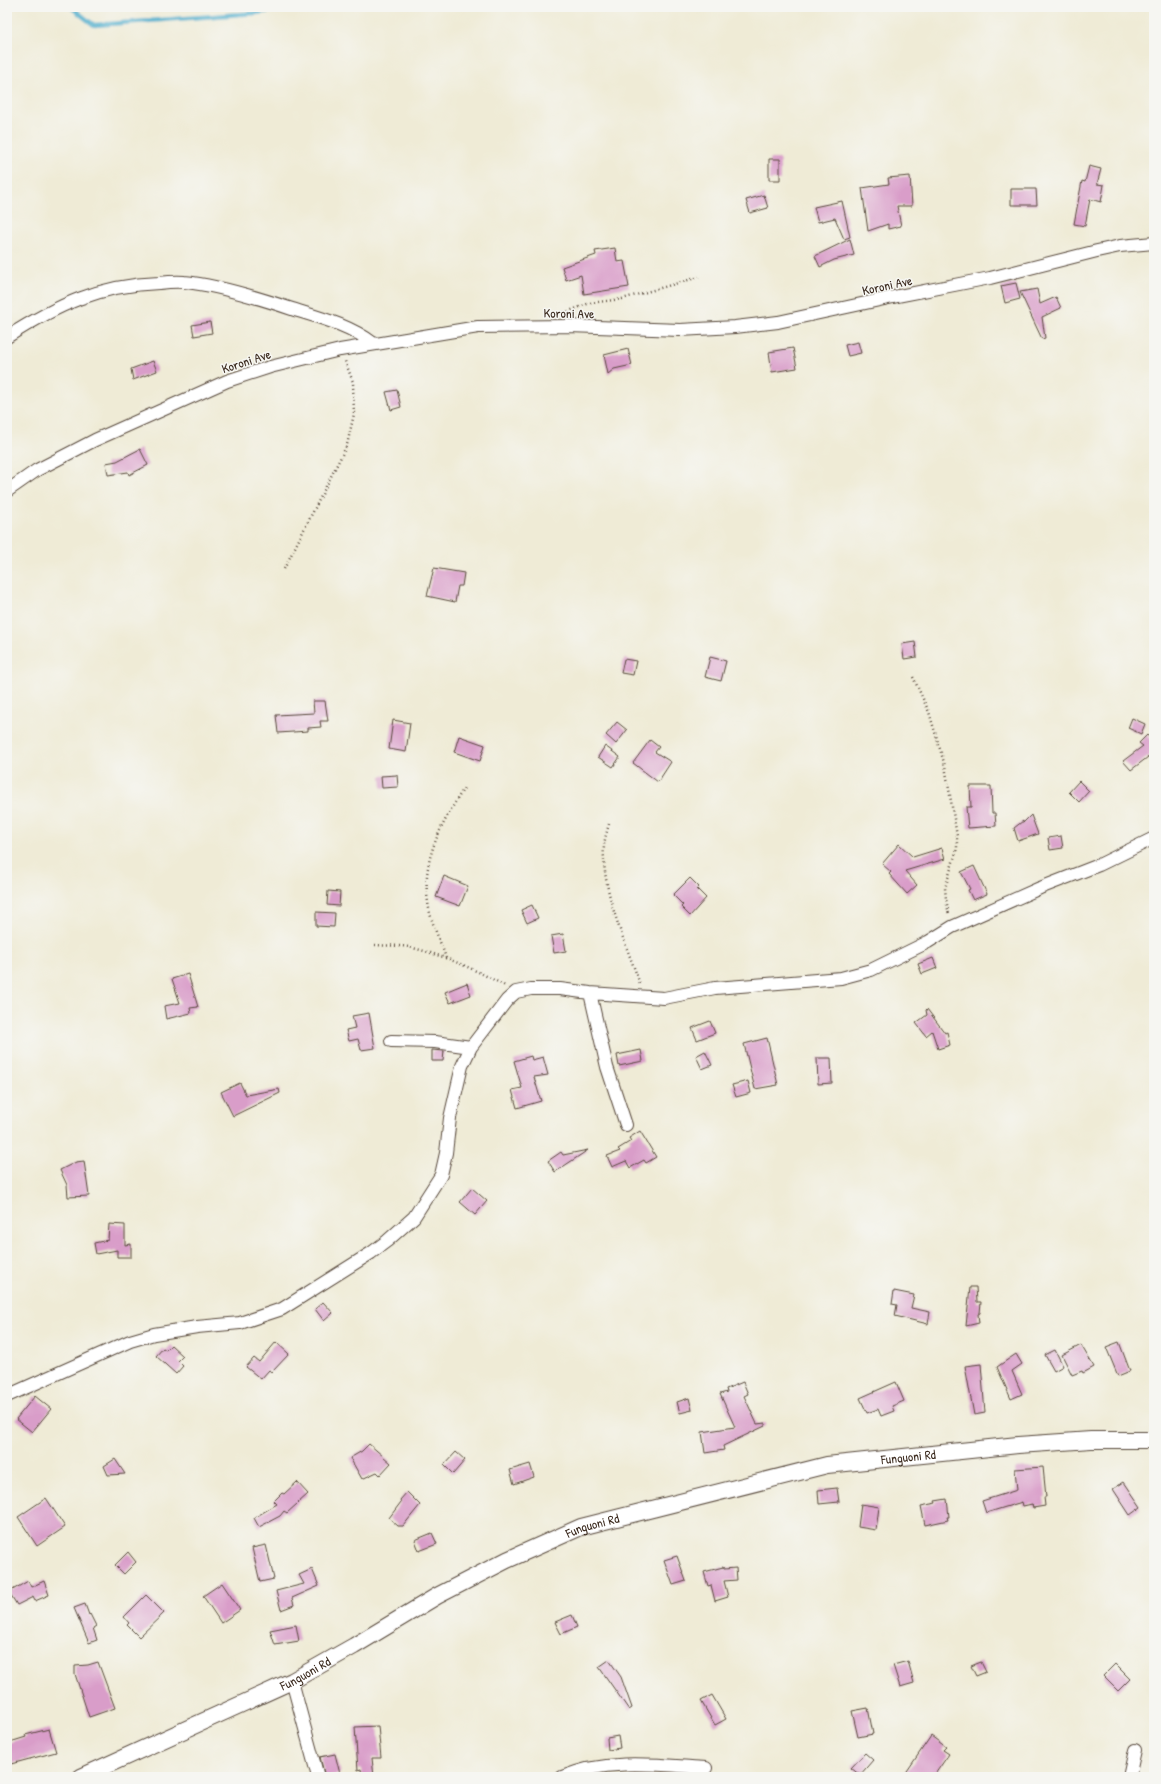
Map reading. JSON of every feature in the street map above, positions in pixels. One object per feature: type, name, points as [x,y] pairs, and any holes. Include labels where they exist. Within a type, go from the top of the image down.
[{"type":"street","name":"Koroni Ave","points":[[7,491],[37,470],[95,440],[227,381],[290,362],[340,350],[373,343],[478,327],[548,326],[680,330],[735,327],[778,322],[990,278],[1120,246],[1154,243]]},
{"type":"street","points":[[7,337],[64,304],[96,292],[142,283],[183,282],[264,299],[345,326],[361,334],[373,343]]},
{"type":"street","points":[[7,1396],[130,1341],[154,1334],[197,1327],[240,1323],[282,1309],[376,1249],[414,1217],[442,1175],[462,1066],[471,1047],[507,1000],[516,992],[531,989],[560,989],[590,993],[664,998],[715,988],[841,978],[877,967],[928,942],[952,927],[1040,888],[1099,865],[1154,838]]},
{"type":"street","points":[[590,993],[607,1067],[626,1125]]},
{"type":"street","points":[[391,1041],[428,1042],[471,1047]]},
{"type":"street","name":"Funguoni Rd","points":[[82,1777],[292,1681],[437,1596],[507,1560],[581,1527],[827,1465],[1033,1444],[1092,1440],[1154,1440]]},
{"type":"street","points":[[292,1681],[318,1777]]},
{"type":"street","points":[[1129,1777],[1135,1750]]},
{"type":"street","points":[[562,1777],[607,1766],[649,1764],[706,1768]]},
{"type":"path","points":[[548,326],[566,312],[590,303],[622,299],[699,277]]},
{"type":"path","points":[[284,569],[347,445],[354,414],[352,382],[340,350]]},
{"type":"path","points":[[913,677],[929,712],[945,766],[957,836],[957,849],[945,888],[952,927]]},
{"type":"path","points":[[446,958],[428,904],[426,883],[429,860],[439,829],[464,788]]},
{"type":"path","points":[[609,824],[604,845],[606,879],[612,902],[645,997]]},
{"type":"path","points":[[375,945],[407,947],[446,958],[485,975],[516,992]]},
{"type":"building","points":[[769,159],[780,159],[780,180],[769,180]]},
{"type":"building","points":[[1089,166],[1101,169],[1097,184],[1104,185],[1101,202],[1090,199],[1085,226],[1074,224],[1082,181],[1085,182]]},
{"type":"building","points":[[910,176],[912,206],[897,206],[901,226],[888,229],[888,224],[868,231],[862,188],[889,184],[888,178]]},
{"type":"building","points":[[1011,189],[1036,189],[1037,205],[1011,205]]},
{"type":"building","points":[[764,195],[768,208],[750,213],[746,200]]},
{"type":"building","points":[[842,201],[850,237],[844,239],[835,218],[818,222],[814,207]]},
{"type":"building","points":[[850,239],[854,255],[834,260],[820,267],[815,256]]},
{"type":"building","points":[[615,248],[617,262],[624,261],[629,287],[584,294],[581,275],[566,280],[562,267],[596,255],[595,251]]},
{"type":"building","points":[[1016,283],[1020,299],[1005,303],[1001,286]]},
{"type":"building","points":[[1037,289],[1040,304],[1056,297],[1061,308],[1042,317],[1045,338],[1042,339],[1020,292]]},
{"type":"building","points":[[210,322],[212,333],[194,336],[192,325]]},
{"type":"building","points":[[858,342],[861,353],[848,356],[845,345]]},
{"type":"building","points":[[793,348],[797,368],[772,372],[769,352]]},
{"type":"building","points":[[628,349],[632,365],[614,369],[608,374],[604,355]]},
{"type":"building","points":[[153,361],[157,371],[133,380],[131,369]]},
{"type":"building","points":[[397,390],[401,407],[391,410],[386,392]]},
{"type":"building","points":[[140,449],[148,465],[129,475],[128,472],[108,475],[106,463],[117,461]]},
{"type":"building","points":[[434,568],[464,573],[462,586],[458,586],[455,602],[427,596]]},
{"type":"building","points":[[915,642],[917,657],[904,659],[902,644]]},
{"type":"building","points":[[710,657],[726,661],[721,681],[705,677]]},
{"type":"building","points":[[624,659],[636,661],[633,675],[621,673]]},
{"type":"building","points":[[313,701],[325,701],[328,721],[320,721],[321,727],[308,728],[308,731],[278,733],[276,715],[314,713]]},
{"type":"building","points":[[1132,718],[1145,724],[1141,734],[1128,728]]},
{"type":"building","points":[[393,720],[410,723],[406,752],[389,749]]},
{"type":"building","points":[[617,722],[627,730],[616,744],[606,735]]},
{"type":"building","points":[[1147,735],[1151,739],[1154,737],[1154,756],[1152,754],[1131,770],[1123,761],[1143,746],[1139,743]]},
{"type":"building","points":[[459,736],[485,745],[480,761],[454,752]]},
{"type":"building","points":[[650,740],[659,747],[655,752],[671,762],[658,782],[633,763]]},
{"type":"building","points":[[605,746],[620,757],[613,767],[598,757]]},
{"type":"building","points":[[397,775],[398,787],[382,788],[381,776]]},
{"type":"building","points":[[1079,781],[1089,791],[1079,802],[1069,792]]},
{"type":"building","points":[[970,786],[991,786],[992,813],[995,813],[996,826],[968,828],[966,807],[971,807]]},
{"type":"building","points":[[1031,815],[1038,834],[1018,841],[1014,828],[1023,821],[1023,823]]},
{"type":"building","points":[[1061,836],[1063,848],[1050,850],[1048,838]]},
{"type":"building","points":[[899,844],[913,857],[942,848],[945,859],[905,871],[917,885],[907,894],[889,874],[891,872],[882,864]]},
{"type":"building","points":[[974,866],[987,894],[973,900],[968,890],[970,889],[961,872]]},
{"type":"building","points":[[444,876],[468,886],[460,906],[436,897]]},
{"type":"building","points":[[690,878],[699,887],[697,889],[706,898],[690,916],[681,907],[683,905],[673,895]]},
{"type":"building","points":[[328,891],[340,892],[339,906],[327,905]]},
{"type":"building","points":[[532,905],[538,918],[527,923],[521,910]]},
{"type":"building","points":[[316,912],[335,913],[334,927],[316,926]]},
{"type":"building","points":[[563,934],[566,951],[554,953],[551,936]]},
{"type":"building","points":[[933,958],[937,968],[922,974],[918,964]]},
{"type":"building","points":[[188,974],[198,1007],[190,1008],[191,1013],[166,1019],[164,1006],[180,1003],[172,979]]},
{"type":"building","points":[[467,983],[471,995],[450,1003],[445,992]]},
{"type":"building","points":[[927,1009],[945,1033],[947,1032],[950,1045],[938,1049],[932,1031],[926,1036],[916,1023],[927,1015]]},
{"type":"building","points":[[369,1013],[375,1048],[361,1050],[358,1039],[349,1041],[346,1030],[355,1028],[352,1016]]},
{"type":"building","points":[[710,1021],[715,1033],[697,1040],[692,1028]]},
{"type":"building","points":[[767,1038],[778,1085],[755,1089],[744,1044]]},
{"type":"building","points":[[432,1050],[444,1051],[443,1061],[432,1061]]},
{"type":"building","points":[[641,1050],[643,1061],[619,1066],[617,1055]]},
{"type":"building","points":[[705,1051],[712,1065],[702,1069],[696,1056]]},
{"type":"building","points":[[531,1056],[532,1060],[543,1057],[548,1075],[534,1077],[541,1101],[517,1108],[512,1090],[522,1088],[514,1061]]},
{"type":"building","points":[[817,1058],[831,1058],[832,1083],[818,1084]]},
{"type":"building","points":[[748,1081],[751,1093],[736,1097],[732,1085]]},
{"type":"building","points":[[240,1083],[246,1095],[279,1089],[280,1093],[233,1116],[221,1092]]},
{"type":"building","points":[[640,1131],[656,1157],[646,1163],[644,1160],[630,1168],[626,1161],[612,1167],[607,1156],[620,1151],[618,1149],[631,1141],[629,1138]]},
{"type":"building","points":[[588,1150],[555,1172],[548,1161],[561,1152],[563,1155]]},
{"type":"building","points":[[84,1161],[89,1196],[68,1197],[67,1185],[60,1170],[76,1162]]},
{"type":"building","points":[[472,1188],[487,1201],[475,1215],[460,1202]]},
{"type":"building","points":[[109,1224],[125,1225],[125,1245],[131,1244],[131,1257],[117,1257],[117,1250],[96,1254],[94,1243],[108,1240]]},
{"type":"building","points":[[970,1287],[976,1287],[977,1302],[981,1302],[980,1313],[978,1314],[979,1323],[966,1326]]},
{"type":"building","points":[[894,1291],[914,1295],[911,1308],[930,1312],[928,1324],[895,1316],[897,1305],[892,1304]]},
{"type":"building","points":[[323,1302],[333,1313],[324,1321],[315,1309]]},
{"type":"building","points":[[276,1342],[289,1354],[272,1372],[269,1370],[261,1379],[246,1367],[254,1358],[259,1362]]},
{"type":"building","points":[[1119,1342],[1130,1371],[1118,1376],[1106,1347]]},
{"type":"building","points":[[171,1345],[183,1356],[178,1361],[183,1366],[176,1374],[156,1356],[163,1348],[166,1350]]},
{"type":"building","points":[[1081,1345],[1094,1367],[1083,1373],[1082,1371],[1072,1375],[1062,1355]]},
{"type":"building","points":[[1055,1350],[1063,1366],[1054,1371],[1045,1355]]},
{"type":"building","points":[[1016,1354],[1022,1364],[1012,1371],[1022,1394],[1011,1399],[997,1367]]},
{"type":"building","points":[[981,1364],[985,1413],[974,1415],[965,1366]]},
{"type":"building","points":[[743,1382],[748,1394],[744,1396],[757,1424],[765,1423],[765,1426],[723,1446],[724,1450],[705,1453],[702,1432],[735,1427],[720,1394],[727,1392],[726,1389]]},
{"type":"building","points":[[896,1382],[904,1401],[892,1406],[894,1411],[881,1416],[878,1409],[867,1413],[860,1398]]},
{"type":"building","points":[[35,1396],[51,1409],[32,1432],[16,1419]]},
{"type":"building","points":[[689,1398],[692,1410],[680,1413],[677,1402]]},
{"type":"building","points":[[369,1444],[391,1463],[380,1475],[377,1472],[362,1479],[350,1458],[362,1451]]},
{"type":"building","points":[[456,1452],[465,1460],[453,1474],[444,1465]]},
{"type":"building","points":[[115,1459],[125,1474],[108,1475],[104,1466]]},
{"type":"building","points":[[530,1464],[534,1477],[514,1484],[510,1470]]},
{"type":"building","points":[[1043,1467],[1046,1497],[1044,1497],[1045,1506],[1033,1508],[1032,1504],[1023,1506],[1022,1502],[986,1513],[982,1501],[1017,1490],[1015,1469]]},
{"type":"building","points":[[297,1482],[308,1494],[287,1513],[284,1511],[280,1516],[259,1527],[254,1518],[277,1504],[274,1501]]},
{"type":"building","points":[[1124,1482],[1141,1507],[1130,1515],[1113,1489]]},
{"type":"building","points":[[837,1488],[839,1502],[819,1504],[818,1490]]},
{"type":"building","points":[[407,1492],[420,1505],[403,1526],[398,1526],[389,1518],[401,1502],[400,1500]]},
{"type":"building","points":[[46,1498],[65,1527],[37,1546],[18,1517]]},
{"type":"building","points":[[947,1499],[948,1520],[925,1525],[921,1506]]},
{"type":"building","points":[[861,1504],[879,1507],[876,1530],[858,1527]]},
{"type":"building","points":[[432,1533],[437,1544],[419,1551],[415,1540]]},
{"type":"building","points":[[266,1545],[274,1579],[260,1582],[252,1548]]},
{"type":"building","points":[[128,1552],[136,1562],[124,1574],[115,1565]]},
{"type":"building","points":[[677,1556],[686,1581],[673,1585],[664,1560]]},
{"type":"building","points":[[723,1567],[724,1569],[736,1568],[737,1580],[724,1581],[728,1597],[715,1601],[711,1585],[708,1586],[704,1572]]},
{"type":"building","points":[[312,1569],[319,1586],[292,1598],[294,1605],[281,1610],[276,1591],[304,1584],[299,1575]]},
{"type":"building","points":[[28,1581],[31,1587],[44,1581],[49,1595],[35,1601],[33,1597],[17,1605],[9,1592]]},
{"type":"building","points":[[222,1583],[240,1610],[221,1623],[203,1596]]},
{"type":"building","points":[[146,1595],[164,1613],[139,1637],[127,1625],[129,1623],[124,1617]]},
{"type":"building","points":[[85,1604],[89,1615],[90,1614],[96,1626],[93,1628],[97,1640],[89,1643],[74,1608]]},
{"type":"building","points":[[572,1615],[577,1627],[561,1634],[555,1622]]},
{"type":"building","points":[[296,1625],[299,1641],[275,1645],[270,1630]]},
{"type":"building","points":[[609,1660],[621,1677],[632,1708],[629,1710],[599,1667]]},
{"type":"building","points":[[908,1661],[914,1683],[900,1687],[893,1665]]},
{"type":"building","points":[[98,1662],[115,1708],[89,1717],[75,1674],[75,1666],[88,1665]]},
{"type":"building","points":[[981,1662],[986,1672],[976,1676],[971,1666]]},
{"type":"building","points":[[1115,1664],[1130,1679],[1118,1691],[1103,1676]]},
{"type":"building","points":[[712,1695],[726,1719],[715,1725],[701,1701]]},
{"type":"building","points":[[868,1708],[873,1734],[858,1737],[852,1711]]},
{"type":"building","points":[[378,1726],[381,1758],[372,1758],[374,1777],[362,1777],[361,1769],[358,1770],[355,1727]]},
{"type":"building","points":[[49,1729],[56,1752],[7,1765],[7,1743],[26,1737],[25,1735]]},
{"type":"building","points":[[618,1736],[620,1748],[608,1750],[607,1738]]},
{"type":"building","points":[[931,1736],[946,1747],[943,1750],[949,1754],[933,1777],[903,1777]]},
{"type":"building","points":[[865,1753],[873,1760],[860,1775],[851,1768]]},
{"type":"building","points":[[335,1754],[340,1774],[325,1777],[320,1757]]},
{"type":"waterway","points":[[71,7],[94,25],[256,13],[297,7]]}]
